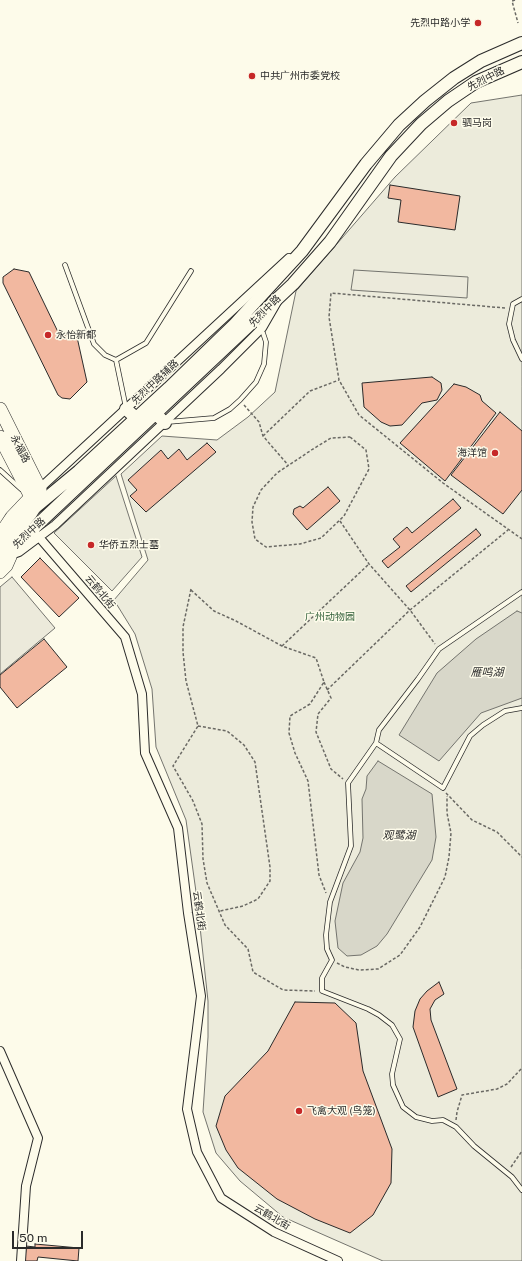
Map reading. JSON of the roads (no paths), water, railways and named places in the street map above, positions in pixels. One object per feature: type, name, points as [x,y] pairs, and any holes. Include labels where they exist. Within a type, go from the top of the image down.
[{"type":"main road","name":"先烈中路","points":[[37,499],[80,471],[235,324],[316,234],[366,164],[387,138],[406,118],[438,90],[467,69],[522,43]]},
{"type":"main road","name":"先烈中路","points":[[3,548],[35,534],[75,491],[156,414],[258,325],[281,295],[330,242],[391,156],[417,128],[448,101],[471,85],[490,74],[522,62]]},
{"type":"main road","points":[[406,118],[417,128]]},
{"type":"main road","points":[[126,409],[136,418]]},
{"type":"main road","name":"永福路","points":[[0,410],[37,499]]},
{"type":"main road","points":[[156,414],[165,423]]},
{"type":"main road","name":"永福路","points":[[0,437],[37,499]]},
{"type":"main road","points":[[3,548],[23,523],[37,499],[75,491]]},
{"type":"street","name":"先烈中路辅路","points":[[37,499],[126,409],[316,234]]},
{"type":"street","points":[[35,534],[55,526],[165,423],[258,325]]},
{"type":"street","name":"云鹤北街","points":[[35,534],[125,637],[142,694],[145,753],[178,828],[188,913],[201,996],[187,1109],[197,1152],[221,1198],[274,1232],[338,1261]]},
{"type":"street","points":[[0,572],[10,562],[3,548]]},
{"type":"street","points":[[0,1050],[38,1138],[26,1186],[21,1261]]},
{"type":"lane","points":[[65,265],[94,344],[104,355],[116,360]]},
{"type":"lane","points":[[116,360],[146,343],[191,271]]},
{"type":"lane","points":[[522,299],[513,304],[510,324],[513,340],[522,359]]},
{"type":"lane","points":[[165,423],[214,418],[230,409],[240,400],[256,382],[264,364],[266,342],[258,325]]},
{"type":"lane","points":[[116,360],[126,409]]},
{"type":"lane","points":[[0,470],[37,499]]},
{"type":"lane","points":[[522,592],[439,649],[379,730],[376,742],[348,783],[348,824],[351,846],[330,902],[327,949],[332,960],[322,978],[322,991],[373,1012],[392,1025],[400,1039],[392,1074],[393,1085],[403,1107],[416,1117],[432,1121],[443,1120],[456,1127],[474,1146],[512,1177],[522,1190]]},
{"type":"lane","points":[[376,742],[443,788],[470,736],[505,711],[522,708]]},
{"type":"water","name":"雁鸣湖","points":[[517,611],[522,613],[522,698],[481,713],[439,761],[399,735],[437,673],[476,639]]},
{"type":"water","name":"观鹭湖","points":[[378,761],[432,794],[436,837],[432,860],[387,934],[377,946],[361,955],[347,956],[338,948],[335,921],[343,883],[360,852],[363,838],[362,799],[366,789],[367,776]]},
{"type":"place","name":"先烈中路小学","points":[[478,23]]},
{"type":"place","name":"中共广州市委党校","points":[[252,76]]},
{"type":"place","name":"驷马岗","points":[[454,123]]},
{"type":"place","name":"永怡新都","points":[[48,335]]},
{"type":"place","name":"海洋馆","points":[[495,453]]},
{"type":"place","name":"华侨五烈士墓","points":[[91,545]]},
{"type":"place","name":"飞禽大观 (鸟笼)","points":[[299,1111]]},
{"type":"park label","name":"广州动物园","points":[[330,617]]}]
